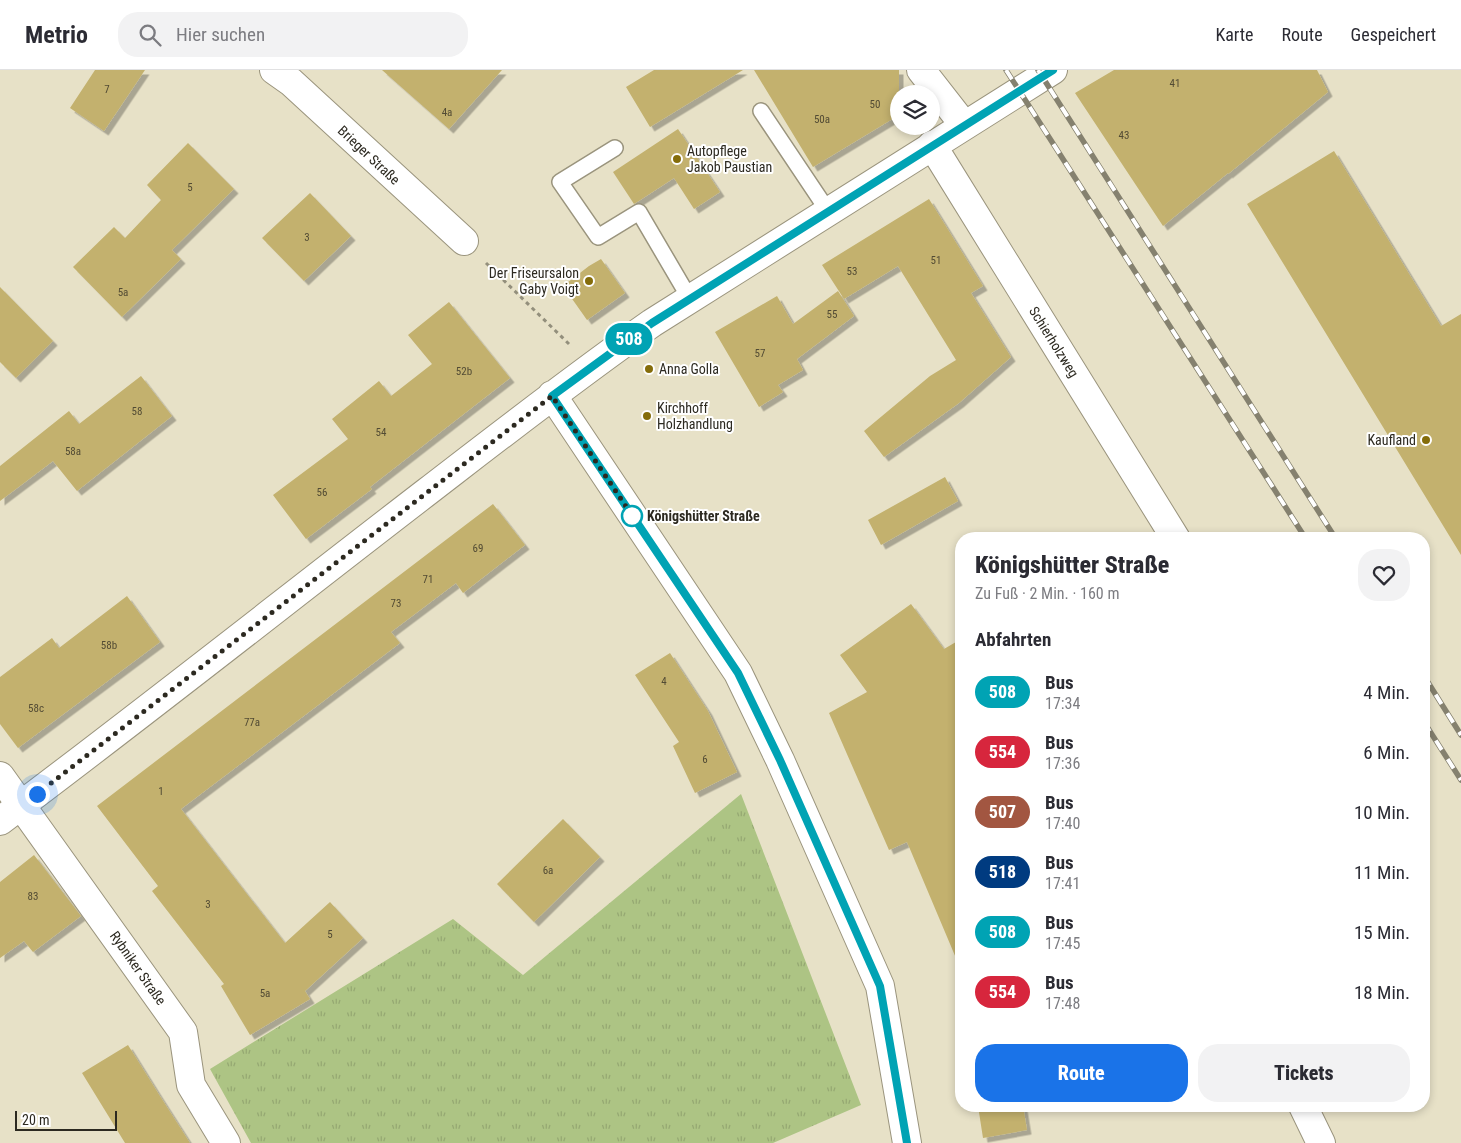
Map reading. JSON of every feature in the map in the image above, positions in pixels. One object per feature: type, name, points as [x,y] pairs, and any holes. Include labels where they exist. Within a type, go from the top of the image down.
[{"type":"street","name":"Brieger Straße","points":[[274,70],[290,82],[464,241]]},
{"type":"street","points":[[921,70],[964,125]]},
{"type":"street","points":[[0,821],[140,716],[311,581],[591,366],[652,323],[1053,70]]},
{"type":"street","name":"Schierholzweg","points":[[932,146],[1172,532]]},
{"type":"street","points":[[552,396],[738,673],[776,751],[880,986],[907,1143]]},
{"type":"street","points":[[0,776],[22,805]]},
{"type":"street","name":"Rybniker Straße","points":[[22,805],[183,1032],[192,1085],[226,1143]]},
{"type":"street","points":[[1306,1112],[1322,1143]]},
{"type":"lane","points":[[761,111],[828,211]]},
{"type":"lane","points":[[615,148],[560,182],[598,237],[639,212],[690,299]]},
{"type":"path","points":[[464,241],[591,366]]},
{"type":"green space","points":[[741,794],[861,1105],[773,1143],[251,1143],[210,1069],[453,919],[523,975]]},
{"type":"building","points":[[95,70],[145,70],[104,131],[70,108]]},
{"type":"building","points":[[382,70],[502,70],[449,129]]},
{"type":"building","points":[[654,70],[743,70],[650,127],[626,87]]},
{"type":"building","points":[[754,70],[899,70],[899,85],[890,85],[890,120],[813,167]]},
{"type":"building","points":[[1114,70],[1317,70],[1328,92],[1163,226],[1075,93]]},
{"type":"building","points":[[678,129],[720,192],[694,209],[674,178],[634,204],[613,172]]},
{"type":"building","points":[[188,143],[234,189],[172,250],[181,259],[122,317],[73,267],[114,227],[125,238],[161,200],[147,185]]},
{"type":"building","name":"Kaufland","points":[[1334,151],[1441,326],[1461,314],[1461,555],[1247,204]]},
{"type":"building","points":[[310,193],[351,236],[304,281],[262,238]]},
{"type":"building","points":[[929,199],[983,286],[971,293],[1011,357],[959,403],[884,457],[864,431],[930,376],[956,360],[898,266],[844,299],[822,265]]},
{"type":"building","points":[[601,259],[625,293],[587,320],[563,286]]},
{"type":"building","points":[[0,287],[53,341],[16,378],[0,362]]},
{"type":"building","points":[[838,291],[854,316],[797,359],[803,370],[778,385],[783,392],[759,407],[715,332],[777,296],[793,324]]},
{"type":"building","points":[[449,302],[510,378],[370,487],[372,489],[306,539],[273,495],[348,439],[332,419],[379,381],[391,396],[432,364],[408,335]]},
{"type":"building","points":[[141,376],[172,416],[77,491],[53,461],[0,501],[0,466],[69,411],[79,424]]},
{"type":"building","points":[[945,477],[958,501],[881,545],[868,520]]},
{"type":"building","points":[[493,504],[525,545],[463,593],[456,583],[391,632],[400,643],[181,809],[285,943],[330,902],[363,938],[305,991],[310,999],[250,1035],[221,986],[224,984],[152,891],[158,886],[97,806]]},
{"type":"building","points":[[127,596],[160,642],[18,748],[0,724],[0,677],[52,638],[59,648]]},
{"type":"building","points":[[911,604],[944,649],[955,643],[955,956],[907,842],[889,850],[829,713],[867,692],[840,655]]},
{"type":"building","points":[[670,653],[708,711],[737,772],[695,793],[673,746],[679,742],[635,675]]},
{"type":"building","points":[[563,819],[600,857],[534,922],[497,884]]},
{"type":"building","points":[[34,855],[81,916],[33,952],[24,941],[0,958],[0,882]]},
{"type":"building","points":[[128,1045],[190,1143],[125,1143],[82,1073]]},
{"type":"building","points":[[979,1112],[1024,1112],[1027,1130],[983,1138]]},
{"type":"railway","points":[[1006,70],[1302,532]]},
{"type":"railway","points":[[1038,70],[1332,532]]},
{"type":"railway","points":[[1430,686],[1461,735]]},
{"type":"railway","points":[[1430,731],[1461,780]]},
{"type":"bus line","name":"508","points":[[907,1143],[880,986],[780,760],[738,673],[552,396],[652,323],[1053,70]]},
{"type":"place","name":"Autopflege Jakob Paustian","points":[[677,159]]},
{"type":"place","name":"Der Friseursalon Gaby Voigt","points":[[589,281]]},
{"type":"place","name":"Anna Golla","points":[[649,369]]},
{"type":"place","name":"Kirchhoff Holzhandlung","points":[[647,416]]},
{"type":"place","name":"Kaufland","points":[[1426,440]]},
{"type":"place","name":"Königshütter Straße","points":[[632,516]]},
{"type":"route","points":[[37,794],[552,396],[635,520],[632,516]]}]
